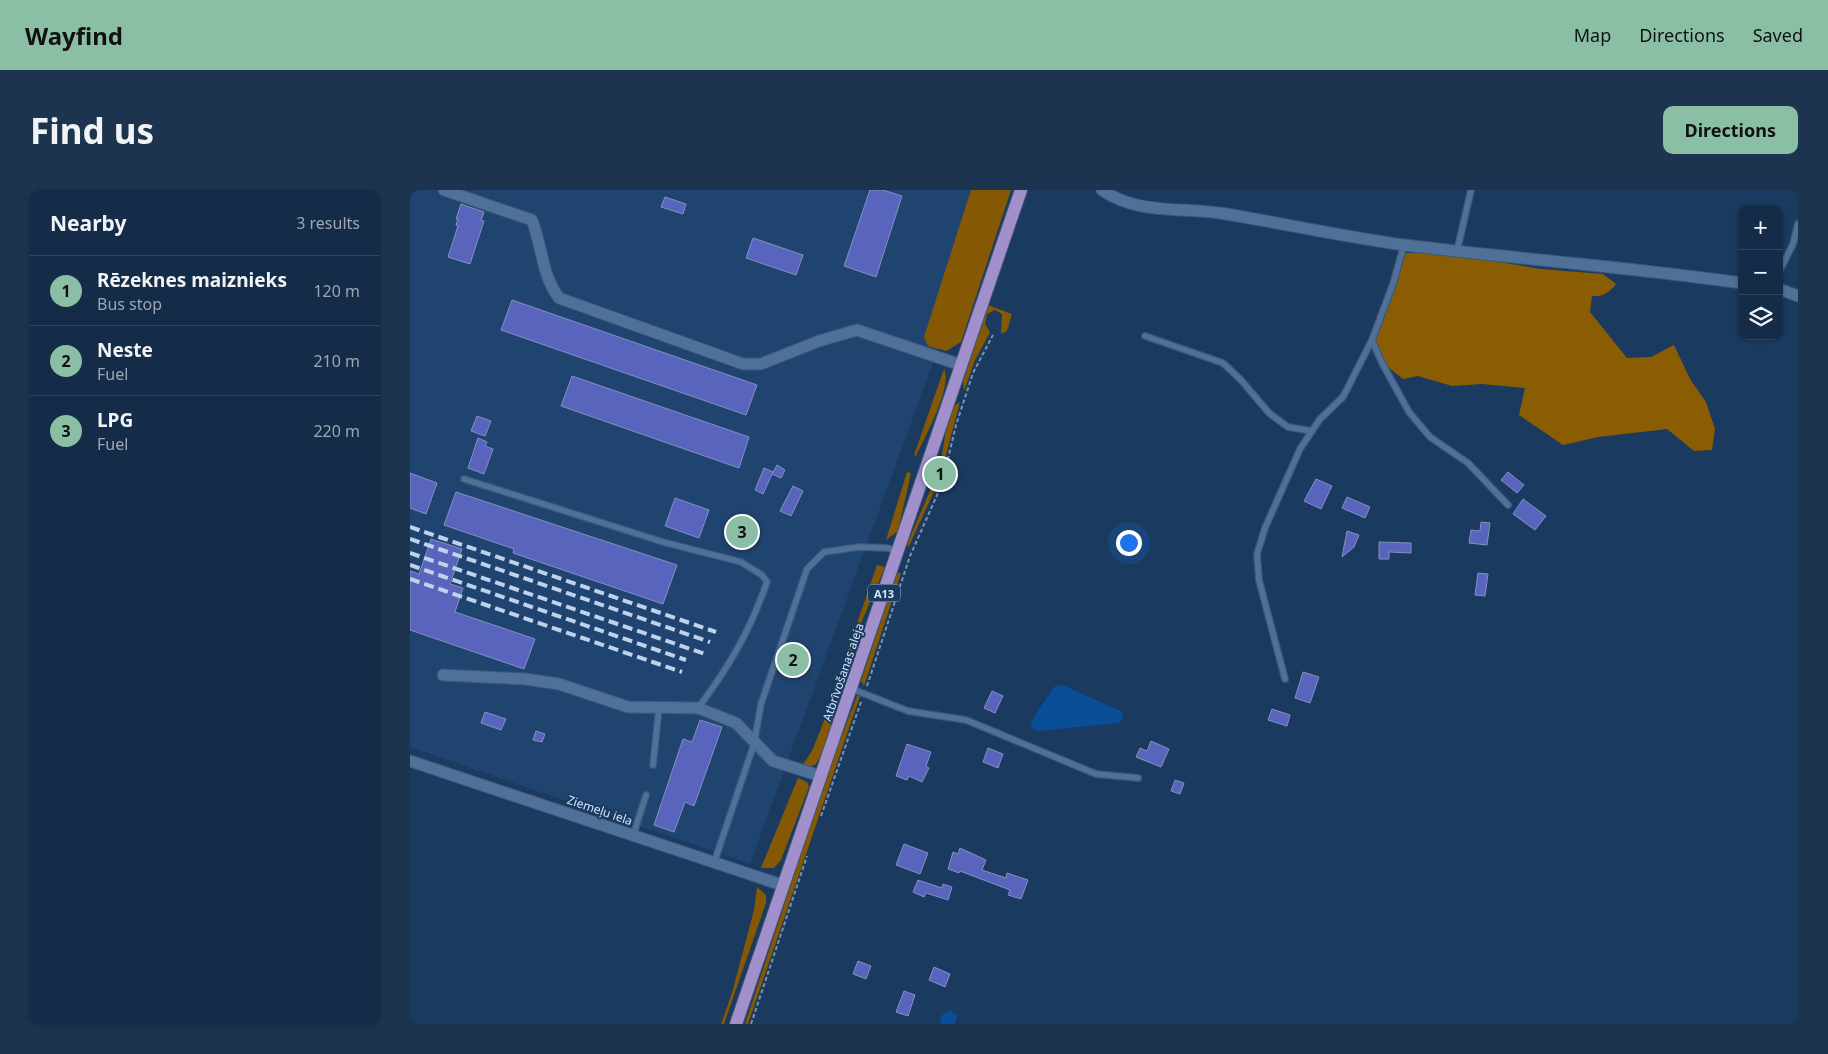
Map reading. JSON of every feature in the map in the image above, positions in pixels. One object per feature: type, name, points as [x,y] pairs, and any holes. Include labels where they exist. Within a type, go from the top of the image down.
[{"type":"main road","name":"Atbrīvošanas aleja","points":[[736,1024],[821,776],[858,691],[898,551],[1021,190]]},
{"type":"street","points":[[444,190],[532,220],[539,237],[550,286],[558,298],[743,364],[761,364],[819,341],[857,330],[961,365]]},
{"type":"street","points":[[1102,190],[1122,202],[1138,206],[1227,214],[1319,232],[1404,245],[1637,268],[1738,282]]},
{"type":"street","points":[[1783,290],[1798,296]]},
{"type":"street","points":[[443,675],[542,681],[559,684],[628,707],[698,708],[736,723],[754,744],[773,761],[821,776]]},
{"type":"street","name":"Ziemeļu iela","points":[[410,761],[782,886]]},
{"type":"lane","points":[[1457,251],[1471,190]]},
{"type":"lane","points":[[1783,264],[1793,244],[1798,224]]},
{"type":"lane","points":[[1285,679],[1259,580],[1257,554],[1278,496],[1300,449],[1320,419],[1343,398],[1372,340],[1393,284],[1404,245]]},
{"type":"lane","points":[[1145,336],[1223,363],[1242,380],[1269,413],[1288,427],[1312,431]]},
{"type":"lane","points":[[1372,340],[1382,363],[1409,412],[1430,437],[1468,463],[1508,505]]},
{"type":"lane","points":[[464,478],[663,542],[740,562],[762,574],[767,582],[746,636],[725,672],[698,708]]},
{"type":"lane","points":[[714,863],[754,744],[761,704],[807,569],[824,552],[858,548],[887,548],[898,551]]},
{"type":"lane","points":[[858,691],[908,711],[966,720],[1096,774],[1138,778]]},
{"type":"lane","points":[[653,765],[658,708]]},
{"type":"lane","points":[[633,836],[646,795]]},
{"type":"path","points":[[818,823],[858,691],[910,556],[942,484],[956,425],[973,373],[993,336]]},
{"type":"path","points":[[751,1024],[809,851]]},
{"type":"shaded area","points":[[410,190],[996,190],[750,864],[410,747]]},
{"type":"shaded area","points":[[971,190],[1011,190],[961,342],[946,351],[928,346],[924,337]]},
{"type":"shaded area","points":[[1405,253],[1446,253],[1541,269],[1603,274],[1616,284],[1600,296],[1592,296],[1590,312],[1627,358],[1651,357],[1674,345],[1690,379],[1706,402],[1715,429],[1712,450],[1694,451],[1667,429],[1598,437],[1563,445],[1519,415],[1525,388],[1482,384],[1452,386],[1418,376],[1403,379],[1388,367],[1373,337]]},
{"type":"shaded area","points":[[988,305],[1012,314],[1007,331],[1001,334],[1002,314],[995,310],[987,314],[985,324],[990,332],[975,360],[964,391],[963,382]]},
{"type":"shaded area","points":[[944,369],[946,377],[945,387],[931,425],[916,456],[914,455]]},
{"type":"shaded area","points":[[960,402],[943,466],[940,467],[946,429],[954,406]]},
{"type":"shaded area","points":[[907,472],[911,473],[898,531],[886,540]]},
{"type":"shaded area","points":[[935,479],[938,483],[908,548],[908,542]]},
{"type":"shaded area","points":[[877,565],[885,567],[861,623],[838,691],[831,725],[822,753],[816,764],[802,766],[812,751],[822,726]]},
{"type":"shaded area","points":[[897,573],[901,573],[864,686],[861,681]]},
{"type":"shaded area","points":[[1062,685],[1121,711],[1123,717],[1119,723],[1037,731],[1031,726],[1032,720],[1054,687]]},
{"type":"shaded area","points":[[857,696],[860,696],[748,1024],[745,1024],[826,777]]},
{"type":"shaded area","points":[[798,778],[807,782],[809,787],[781,860],[774,868],[761,868]]},
{"type":"shaded area","points":[[757,887],[766,895],[766,903],[724,1024],[721,1024],[732,993],[754,910]]},
{"type":"shaded area","points":[[950,1010],[957,1016],[955,1024],[940,1024],[942,1015]]},
{"type":"building","points":[[870,190],[883,190],[902,196],[876,277],[844,266]]},
{"type":"building","points":[[665,197],[686,204],[683,214],[661,207]]},
{"type":"building","points":[[461,204],[484,212],[481,220],[484,221],[470,264],[448,257],[458,226],[456,225],[458,219],[456,219]]},
{"type":"building","points":[[753,238],[803,255],[796,275],[746,258]]},
{"type":"building","points":[[512,300],[757,385],[746,415],[501,330]]},
{"type":"building","points":[[572,376],[749,437],[739,468],[561,406]]},
{"type":"building","points":[[477,416],[491,421],[485,436],[471,431]]},
{"type":"building","points":[[478,438],[487,442],[485,446],[493,449],[484,474],[468,468]]},
{"type":"building","points":[[777,465],[785,470],[781,478],[772,474]]},
{"type":"building","points":[[764,468],[773,472],[763,494],[755,490]]},
{"type":"building","points":[[1508,472],[1524,485],[1517,493],[1501,480]]},
{"type":"building","points":[[410,473],[437,483],[426,514],[410,508]]},
{"type":"building","points":[[1316,479],[1332,486],[1321,509],[1304,501]]},
{"type":"building","points":[[793,486],[803,491],[791,516],[780,511]]},
{"type":"building","points":[[456,492],[677,565],[663,604],[513,553],[514,549],[444,525]]},
{"type":"building","points":[[1347,497],[1370,507],[1365,518],[1342,508]]},
{"type":"building","points":[[675,498],[709,510],[699,538],[665,526]]},
{"type":"building","points":[[1523,499],[1546,516],[1535,530],[1513,514]]},
{"type":"building","points":[[1481,522],[1490,523],[1487,545],[1469,543],[1471,530],[1480,531]]},
{"type":"building","points":[[1347,531],[1359,535],[1354,547],[1342,557]]},
{"type":"building","points":[[431,539],[462,549],[450,584],[463,588],[455,612],[535,639],[524,669],[410,630],[410,571],[419,574]]},
{"type":"building","points":[[1379,542],[1411,543],[1411,553],[1389,552],[1389,559],[1379,559]]},
{"type":"building","points":[[1478,573],[1488,574],[1485,596],[1475,595]]},
{"type":"building","points":[[1303,672],[1319,677],[1310,703],[1295,698]]},
{"type":"building","points":[[992,691],[1003,696],[995,713],[984,708]]},
{"type":"building","points":[[1272,709],[1290,715],[1287,726],[1268,720]]},
{"type":"building","points":[[485,712],[506,719],[501,730],[481,723]]},
{"type":"building","points":[[700,720],[722,727],[694,806],[685,802],[674,832],[654,825],[683,739],[692,742]]},
{"type":"building","points":[[536,731],[545,734],[542,742],[533,740]]},
{"type":"building","points":[[1151,741],[1169,749],[1161,767],[1136,757],[1140,748],[1147,751]]},
{"type":"building","points":[[907,744],[931,752],[926,766],[929,768],[922,782],[909,776],[907,780],[896,776]]},
{"type":"building","points":[[988,748],[1003,754],[998,768],[983,762]]},
{"type":"building","points":[[1175,780],[1184,783],[1180,794],[1171,791]]},
{"type":"building","points":[[904,844],[928,853],[920,874],[896,865]]},
{"type":"building","points":[[960,848],[986,860],[982,870],[1006,878],[1007,873],[1028,880],[1021,899],[1008,895],[1010,890],[960,871],[959,873],[948,869],[953,852],[958,854]]},
{"type":"building","points":[[918,880],[942,888],[943,884],[952,887],[948,900],[926,893],[924,897],[913,892]]},
{"type":"building","points":[[858,961],[871,966],[866,979],[853,974]]},
{"type":"building","points":[[934,967],[950,974],[945,987],[929,980]]},
{"type":"building","points":[[904,991],[915,995],[908,1016],[896,1012]]},
{"type":"railway","points":[[410,527],[716,632]]},
{"type":"railway","points":[[410,539],[710,642]]},
{"type":"railway","points":[[410,553],[708,655]]},
{"type":"railway","points":[[410,565],[686,660]]},
{"type":"railway","points":[[410,579],[682,672]]},
{"type":"place","name":"Rēzeknes maiznieks","points":[[940,474]]},
{"type":"place","name":"LPG","points":[[742,532]]},
{"type":"place","name":"Neste","points":[[793,660]]}]
